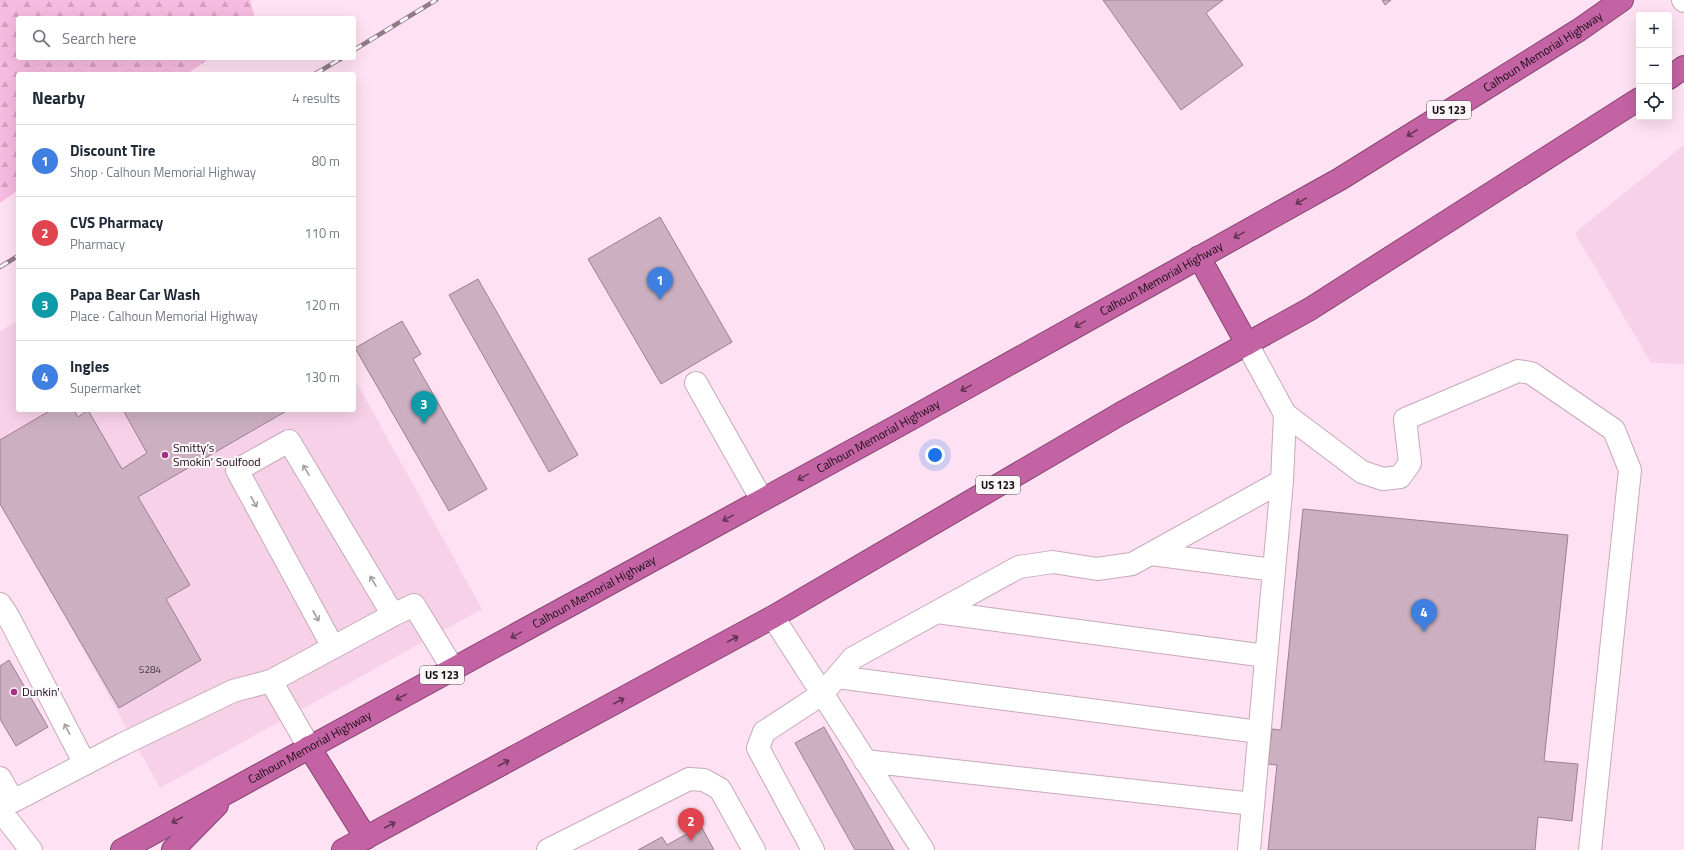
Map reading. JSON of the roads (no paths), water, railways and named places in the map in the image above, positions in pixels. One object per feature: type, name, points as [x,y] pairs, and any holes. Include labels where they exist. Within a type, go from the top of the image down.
[{"type":"highway","name":"Calhoun Memorial Highway","points":[[122,850],[231,789],[762,500],[1340,179],[1579,30],[1622,0]]},
{"type":"highway","points":[[1672,76],[1684,67]]},
{"type":"highway","name":"US 123","points":[[343,850],[369,844],[773,617],[1120,414],[1330,297],[1636,101]]},
{"type":"highway","points":[[1200,258],[1247,344]]},
{"type":"highway","points":[[308,747],[369,844]]},
{"type":"highway","points":[[173,850],[231,789]]},
{"type":"lane","points":[[1247,344],[1285,414],[1362,472],[1383,479],[1400,477],[1410,463],[1405,419],[1518,371],[1531,373],[1614,430],[1630,470],[1590,850]]},
{"type":"lane","points":[[696,383],[762,500]]},
{"type":"lane","points":[[1249,850],[1282,481],[1285,414]]},
{"type":"lane","points":[[333,647],[237,470],[290,441],[393,615]]},
{"type":"lane","points":[[813,850],[758,748],[764,732],[822,694],[853,658],[1019,567],[1053,562],[1097,569],[1132,564],[1282,481]]},
{"type":"lane","points":[[1151,554],[1274,570]]},
{"type":"lane","points":[[0,604],[8,616],[85,764]]},
{"type":"lane","points":[[4,806],[233,691],[271,681],[414,605],[453,669]]},
{"type":"lane","points":[[937,612],[1266,656]]},
{"type":"lane","points":[[773,617],[923,850]]},
{"type":"lane","points":[[837,678],[1259,732]]},
{"type":"lane","points":[[271,681],[308,747]]},
{"type":"lane","points":[[866,761],[1253,804]]},
{"type":"lane","points":[[0,778],[4,806],[31,850]]},
{"type":"lane","points":[[548,850],[690,779],[704,780],[720,789],[754,850]]},
{"type":"railway","points":[[356,49],[436,0]]},
{"type":"railway","points":[[318,72],[339,60]]},
{"type":"railway","points":[[0,267],[16,257]]},
{"type":"place","name":"Discount Tire","points":[[660,300]]},
{"type":"place","name":"Papa Bear Car Wash","points":[[424,424]]},
{"type":"place","name":"Smitty’s Smokin’ Soulfood","points":[[165,455]]},
{"type":"place","name":"Ingles","points":[[1424,632]]},
{"type":"place","name":"Dunkin'","points":[[14,692]]},
{"type":"place","name":"CVS Pharmacy","points":[[691,841]]}]
